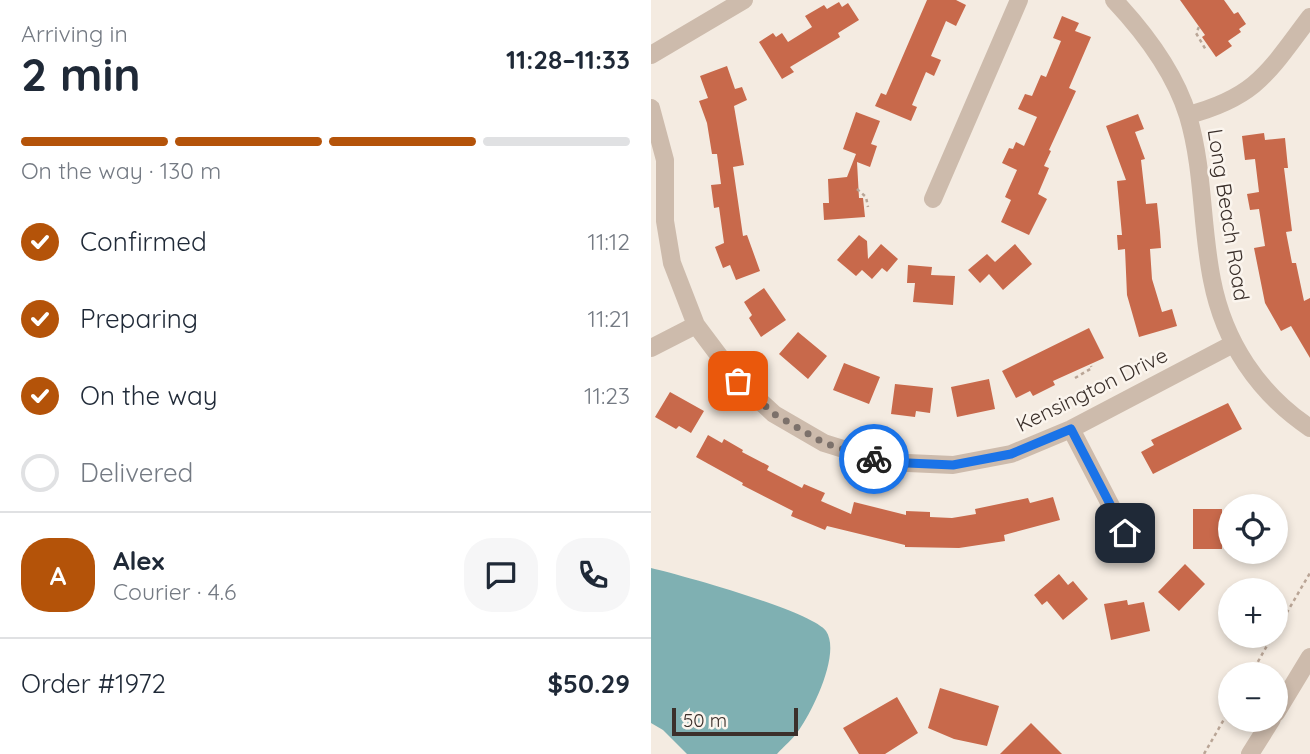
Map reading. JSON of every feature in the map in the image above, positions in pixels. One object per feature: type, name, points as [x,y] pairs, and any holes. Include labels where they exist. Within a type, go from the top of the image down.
[{"type":"street","points":[[651,55],[744,0]]},
{"type":"street","points":[[933,199],[1019,0]]},
{"type":"street","name":"Long Beach Road","points":[[1114,0],[1142,30],[1179,92],[1188,115],[1200,173],[1212,280],[1233,344],[1265,390],[1290,414],[1310,428]]},
{"type":"street","points":[[1188,115],[1232,100],[1254,87],[1310,17]]},
{"type":"street","name":"Kensington Drive","points":[[651,108],[665,160],[666,221],[672,263],[696,325],[738,381],[774,414],[824,443],[885,462],[953,465],[1011,454],[1071,429],[1233,344]]},
{"type":"street","points":[[651,348],[696,325]]},
{"type":"street","points":[[1071,429],[1125,533]]},
{"type":"street","points":[[1288,693],[1310,657]]},
{"type":"street","points":[[1250,754],[1264,732]]},
{"type":"path","points":[[1199,27],[1197,36],[1206,50]]},
{"type":"path","points":[[857,189],[866,197],[868,207]]},
{"type":"path","points":[[1075,378],[1092,369],[1091,366]]},
{"type":"path","points":[[1288,611],[1310,573]]},
{"type":"path","points":[[1204,754],[1218,730]]},
{"type":"water","points":[[651,568],[772,604],[815,623],[826,631],[830,641],[830,653],[818,696],[799,730],[777,754],[687,754],[663,730],[651,723]]},
{"type":"building","points":[[927,0],[956,0],[966,5],[956,26],[946,21],[931,56],[941,60],[934,76],[926,72],[912,105],[917,107],[911,121],[875,106],[881,93],[886,95]]},
{"type":"building","points":[[1180,0],[1224,0],[1234,14],[1238,12],[1246,24],[1239,29],[1241,32],[1228,41],[1232,46],[1216,57],[1202,37],[1205,35]]},
{"type":"building","points":[[839,2],[842,7],[848,3],[859,20],[838,33],[840,37],[790,67],[794,72],[782,79],[759,42],[773,33],[776,37],[782,33],[788,42],[812,27],[805,16],[824,5],[827,9]]},
{"type":"building","points":[[1062,16],[1079,23],[1075,31],[1091,37],[1069,88],[1076,91],[1044,166],[1049,168],[1038,194],[1047,199],[1029,235],[1001,222],[1011,200],[1005,197],[1017,170],[1002,163],[1009,148],[1013,149],[1016,142],[1024,146],[1037,117],[1018,109],[1025,94],[1032,96],[1041,75],[1046,77],[1061,41],[1053,38]]},
{"type":"building","points":[[727,66],[735,89],[742,87],[747,100],[734,106],[744,165],[733,167],[743,236],[747,235],[760,271],[736,280],[730,265],[723,268],[715,247],[724,243],[719,207],[714,208],[711,185],[721,184],[717,154],[712,154],[707,123],[699,101],[708,98],[700,76]]},
{"type":"building","points":[[856,112],[880,121],[871,144],[877,146],[870,167],[857,162],[859,198],[863,198],[865,217],[824,220],[823,203],[829,203],[828,179],[847,177],[856,154],[843,149]]},
{"type":"building","points":[[1138,114],[1144,129],[1135,132],[1145,159],[1141,160],[1146,204],[1157,203],[1160,232],[1161,248],[1150,249],[1152,279],[1162,312],[1172,309],[1177,326],[1139,337],[1127,295],[1125,249],[1118,250],[1117,235],[1122,235],[1117,181],[1126,180],[1106,126]]},
{"type":"building","points":[[1264,133],[1265,140],[1285,138],[1288,168],[1284,168],[1292,231],[1286,232],[1304,301],[1310,298],[1310,358],[1291,326],[1281,331],[1265,303],[1254,248],[1265,246],[1259,209],[1250,210],[1247,194],[1259,192],[1255,159],[1245,160],[1242,136]]},
{"type":"building","points":[[859,235],[867,241],[868,259],[881,244],[898,259],[887,272],[882,268],[872,279],[862,270],[856,276],[837,260]]},
{"type":"building","points":[[1015,244],[1032,264],[1003,290],[989,274],[980,283],[968,270],[987,254],[995,262]]},
{"type":"building","points":[[908,265],[932,267],[931,275],[955,276],[953,305],[913,302],[915,283],[907,283]]},
{"type":"building","points":[[764,288],[786,320],[761,337],[749,318],[752,315],[744,302]]},
{"type":"building","points":[[1089,328],[1104,358],[1053,381],[1055,385],[1033,396],[1030,391],[1016,398],[1002,371]]},
{"type":"building","points":[[798,332],[827,356],[808,379],[779,354]]},
{"type":"building","points":[[844,363],[880,377],[869,404],[833,390]]},
{"type":"building","points":[[989,379],[995,409],[957,417],[951,387]]},
{"type":"building","points":[[895,384],[933,388],[930,413],[916,411],[915,417],[891,414]]},
{"type":"building","points":[[670,392],[704,411],[691,433],[679,426],[676,429],[655,417]]},
{"type":"building","points":[[1228,403],[1242,429],[1153,474],[1141,452],[1154,445],[1151,440]]},
{"type":"building","points":[[708,435],[722,443],[724,439],[769,466],[767,470],[802,488],[804,484],[825,493],[821,501],[851,514],[854,502],[906,515],[906,511],[930,512],[930,517],[952,518],[976,514],[975,509],[1028,498],[1030,503],[1053,497],[1060,520],[1004,535],[1005,541],[959,548],[905,547],[827,526],[825,530],[791,516],[793,511],[696,457]]},
{"type":"building","points":[[1193,509],[1218,509],[1218,549],[1193,549]]},
{"type":"building","points":[[1185,564],[1205,584],[1179,611],[1158,592]]},
{"type":"building","points":[[1059,574],[1068,585],[1073,581],[1088,599],[1063,620],[1047,601],[1042,605],[1034,595]]},
{"type":"building","points":[[1127,600],[1128,605],[1144,602],[1150,631],[1111,640],[1104,604]]},
{"type":"building","points":[[940,688],[999,706],[987,746],[954,739],[928,728]]},
{"type":"building","points":[[897,697],[918,733],[885,754],[859,754],[843,728]]},
{"type":"building","points":[[1031,723],[1062,754],[1000,754]]},
{"type":"way so far","points":[[738,381],[774,414],[824,443],[874,459]]},
{"type":"route","points":[[874,459],[885,462],[953,465],[1011,454],[1071,429],[1125,533]]}]
